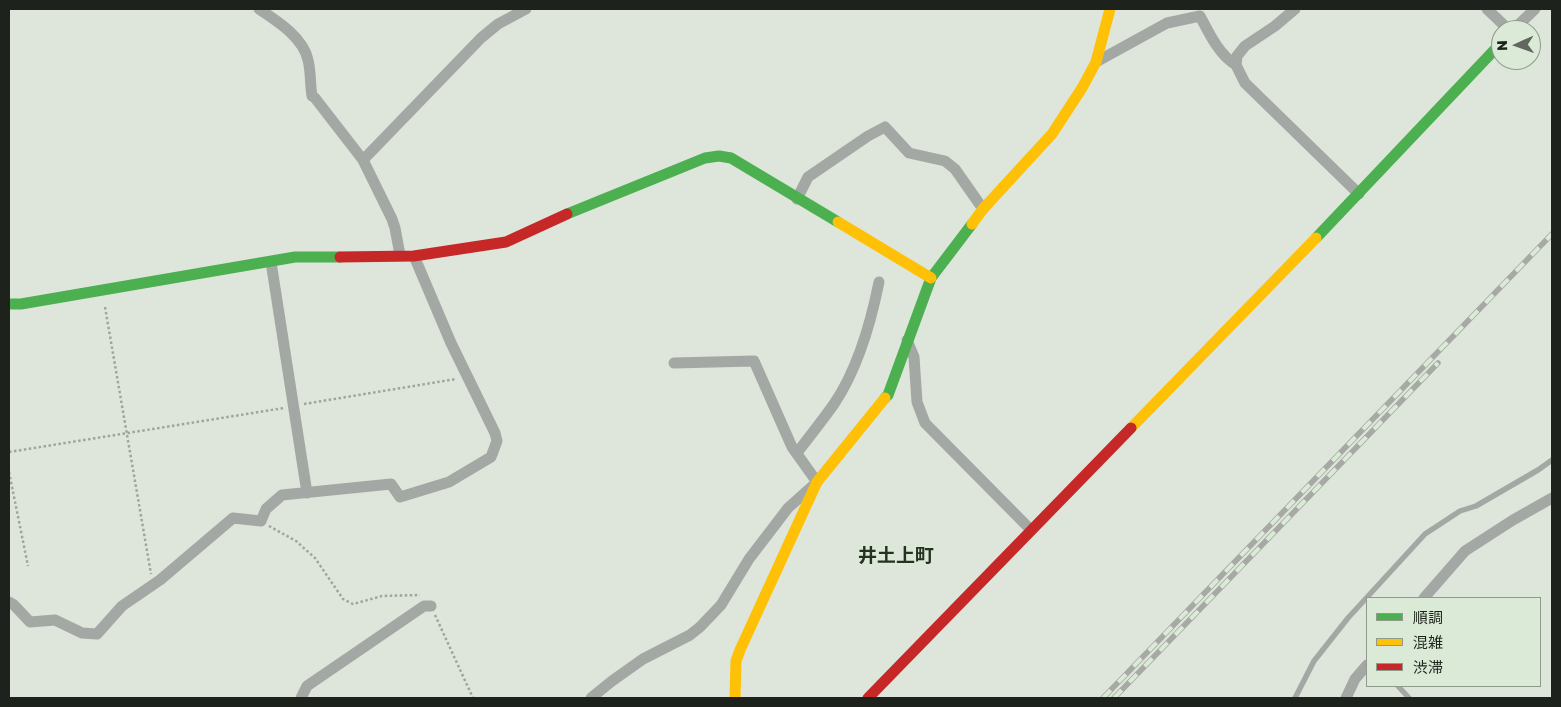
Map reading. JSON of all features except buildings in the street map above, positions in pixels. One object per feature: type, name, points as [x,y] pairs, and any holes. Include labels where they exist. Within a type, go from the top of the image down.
[{"type":"street","points":[[259,9],[281,23],[301,44],[308,57],[312,96],[363,160],[393,223],[400,255]]},
{"type":"street","points":[[363,160],[481,38],[498,24],[526,9]]},
{"type":"street","points":[[591,698],[612,680],[643,659],[690,635],[700,627],[721,605],[749,559],[788,508],[817,482],[888,394],[930,278],[983,209],[1052,134],[1082,88],[1096,62],[1110,9]]},
{"type":"street","points":[[1295,9],[1275,26],[1245,46],[1237,56],[1236,65],[1249,88],[1359,194]]},
{"type":"street","points":[[1487,9],[1499,20]]},
{"type":"street","points":[[1524,20],[1535,9]]},
{"type":"street","points":[[1096,62],[1167,23],[1200,16],[1208,33],[1228,60],[1236,65]]},
{"type":"street","points":[[868,698],[1359,194],[1491,54]]},
{"type":"street","points":[[797,199],[808,177],[868,136],[885,127],[908,153],[945,161],[955,169],[983,209]]},
{"type":"street","points":[[9,304],[21,304],[295,257],[414,256],[506,242],[609,196],[705,158],[720,156],[731,158],[930,278]]},
{"type":"street","points":[[9,602],[30,622],[55,620],[82,633],[97,634],[122,606],[153,585],[233,518],[261,521],[266,509],[282,495],[391,484],[400,496],[449,482],[491,457],[497,441],[495,433],[451,342],[414,256]]},
{"type":"street","points":[[270,262],[307,493]]},
{"type":"street","points":[[796,453],[834,404],[853,368],[879,282]]},
{"type":"street","points":[[907,340],[914,357],[917,402],[925,424],[1032,530]]},
{"type":"street","points":[[674,363],[754,360],[792,448],[817,482]]},
{"type":"street","points":[[735,698],[735,667],[740,650],[817,482]]},
{"type":"street","points":[[1425,597],[1465,551],[1513,520],[1552,498]]},
{"type":"street","points":[[301,698],[307,686],[424,606],[431,606]]},
{"type":"street","points":[[1346,698],[1355,679],[1366,666]]},
{"type":"lane","points":[[1368,597],[1425,534],[1460,511],[1476,506],[1552,460]]},
{"type":"lane","points":[[1295,698],[1314,661],[1342,625],[1366,599]]},
{"type":"lane","points":[[1399,687],[1409,698]]},
{"type":"path","points":[[106,307],[153,585]]},
{"type":"path","points":[[302,404],[468,378]]},
{"type":"path","points":[[9,452],[293,406]]},
{"type":"path","points":[[9,472],[28,566]]},
{"type":"path","points":[[261,521],[296,541],[315,558],[343,599],[353,604],[382,596],[428,594],[431,606],[473,698]]},
{"type":"railway","points":[[1103,698],[1552,234]]},
{"type":"railway","points":[[1114,698],[1438,363]]},
{"type":"traffic: fast","points":[[1316,238],[1491,54]]},
{"type":"traffic: fast","points":[[567,214],[705,158],[719,156],[731,158],[838,222]]},
{"type":"traffic: fast","points":[[885,398],[888,395],[931,278],[972,224]]},
{"type":"traffic: fast","points":[[9,304],[21,304],[295,257],[340,257]]},
{"type":"traffic: slow","points":[[972,224],[983,209],[1052,134],[1082,88],[1096,62],[1110,9]]},
{"type":"traffic: slow","points":[[838,222],[931,278]]},
{"type":"traffic: slow","points":[[1131,428],[1316,238]]},
{"type":"traffic: slow","points":[[735,698],[736,661],[740,650],[817,482],[885,398]]},
{"type":"traffic: jam","points":[[340,257],[414,256],[506,242],[567,214]]},
{"type":"traffic: jam","points":[[868,698],[1131,428]]},
{"type":"district","name":"井土上町","points":[[896,556]]}]
